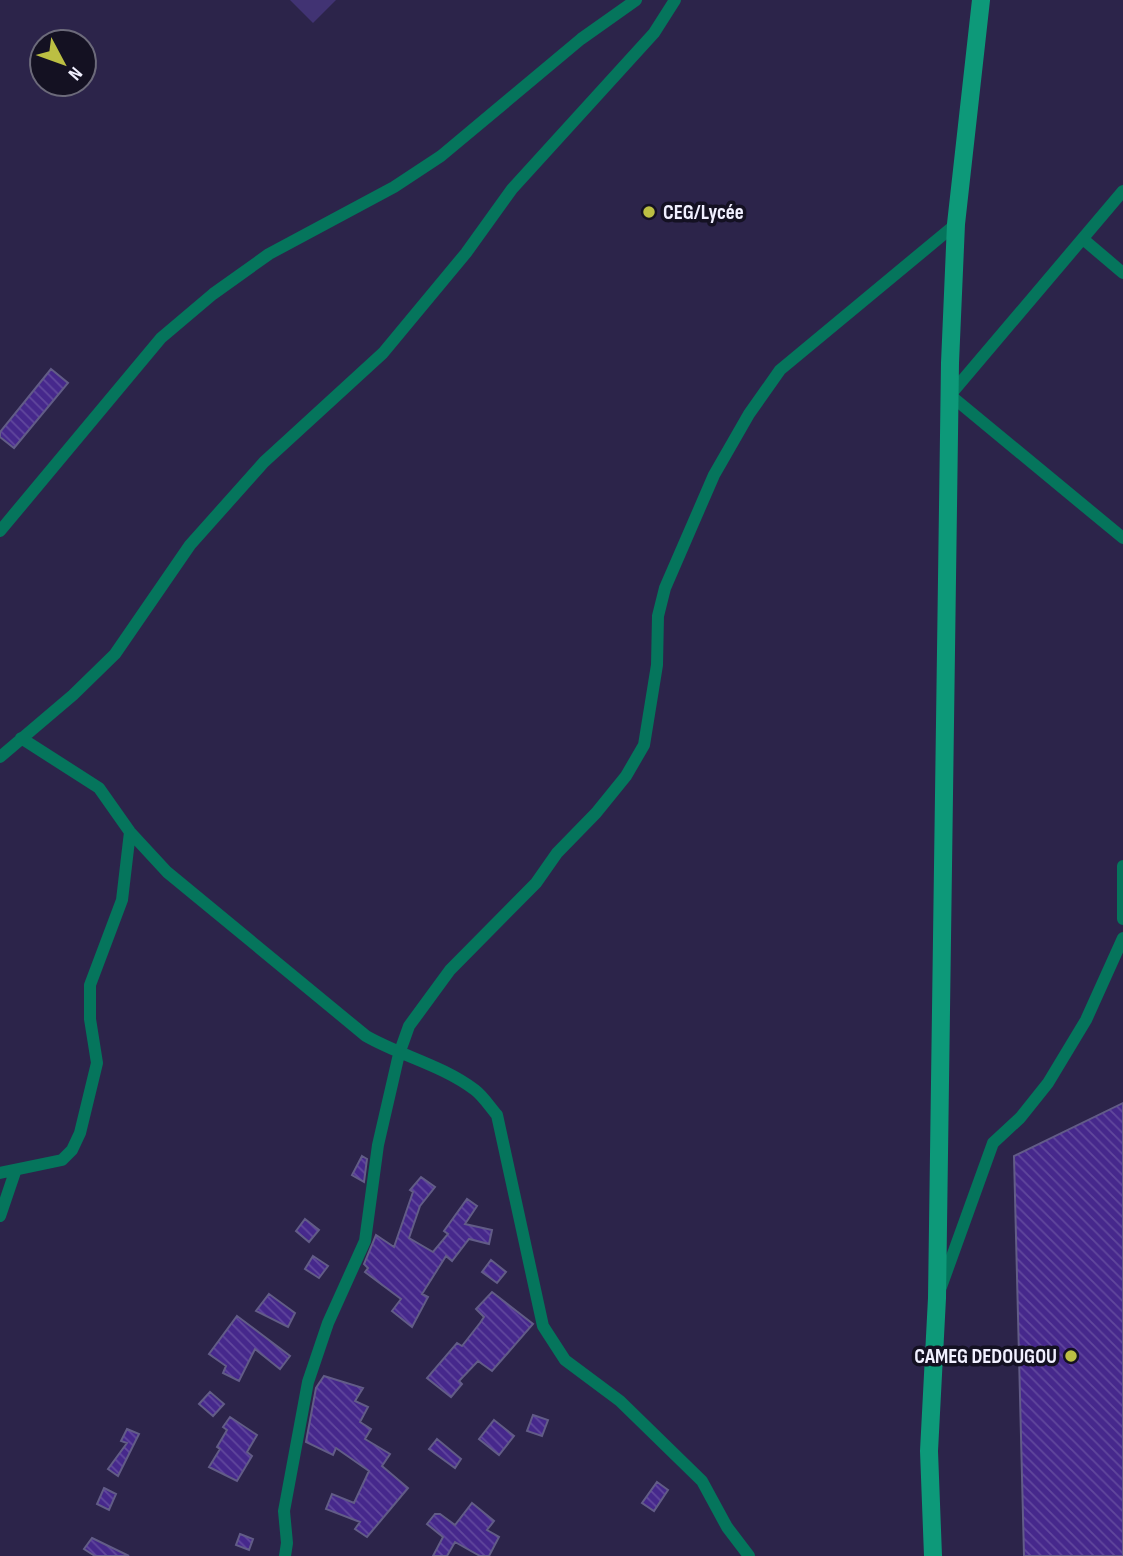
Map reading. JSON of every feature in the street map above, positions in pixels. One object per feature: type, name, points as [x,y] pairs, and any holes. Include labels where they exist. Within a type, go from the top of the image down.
[{"type":"main road","points":[[933,1556],[929,1451],[937,1298],[950,395],[956,224],[981,0]]},
{"type":"street","points":[[0,531],[162,338],[213,294],[269,254],[382,194],[441,156],[581,39],[636,0]]},
{"type":"street","points":[[0,757],[115,654],[190,545],[255,471],[383,353],[466,253],[512,189],[654,33],[675,0]]},
{"type":"street","points":[[1123,191],[950,395],[1123,538]]},
{"type":"street","points":[[285,1556],[287,1544],[284,1511],[308,1382],[328,1323],[365,1241],[378,1145],[399,1054],[409,1026],[433,990],[536,883],[557,853],[626,776],[644,745],[657,665],[658,616],[665,588],[714,475],[780,370],[956,224]]},
{"type":"street","points":[[1083,239],[1123,273]]},
{"type":"street","points":[[21,738],[99,788],[130,832],[167,873],[238,934],[366,1036],[399,1054],[439,1069],[476,1091],[497,1115],[543,1326],[552,1344],[565,1360],[620,1401],[702,1481],[727,1527],[749,1556]]},
{"type":"street","points":[[0,1173],[62,1160],[72,1150],[80,1133],[97,1063],[90,1019],[90,985],[122,900],[130,832]]},
{"type":"street","points":[[1123,866],[1123,919]]},
{"type":"street","points":[[937,1298],[993,1143],[1020,1118],[1048,1083],[1086,1020],[1123,938]]},
{"type":"street","points":[[0,1216],[15,1172]]},
{"type":"shaded area","points":[[290,0],[336,0],[313,23]]},
{"type":"building","points":[[51,369],[68,383],[14,448],[0,437],[0,432]]},
{"type":"building","name":"CAMEG DEDOUGOU","points":[[1123,1103],[1123,1556],[1024,1556],[1014,1156]]},
{"type":"building","points":[[362,1156],[367,1159],[364,1182],[352,1175]]},
{"type":"building","points":[[421,1177],[435,1187],[420,1206],[409,1238],[433,1252],[448,1234],[444,1231],[467,1199],[477,1206],[465,1224],[492,1230],[489,1244],[469,1239],[452,1261],[446,1256],[422,1294],[428,1297],[412,1327],[392,1311],[401,1299],[365,1272],[368,1268],[364,1264],[376,1235],[394,1247],[413,1192],[410,1190]]},
{"type":"building","points":[[305,1219],[319,1230],[309,1242],[296,1231]]},
{"type":"building","points":[[313,1256],[328,1266],[319,1278],[305,1269]]},
{"type":"building","points":[[491,1260],[506,1272],[497,1283],[482,1272]]},
{"type":"building","points":[[492,1292],[533,1324],[492,1371],[478,1361],[459,1381],[462,1384],[451,1397],[427,1378],[457,1343],[462,1346],[480,1323],[484,1317],[476,1309]]},
{"type":"building","points":[[269,1294],[295,1313],[288,1327],[256,1311]]},
{"type":"building","points":[[237,1316],[290,1356],[280,1369],[255,1349],[239,1381],[223,1373],[226,1366],[209,1354]]},
{"type":"building","points":[[324,1376],[363,1388],[355,1401],[368,1407],[360,1422],[371,1429],[365,1439],[390,1454],[382,1466],[408,1488],[367,1537],[355,1529],[360,1522],[326,1509],[332,1494],[354,1503],[369,1471],[336,1448],[333,1455],[306,1442],[316,1388]]},
{"type":"building","points":[[210,1392],[224,1404],[213,1416],[199,1404]]},
{"type":"building","points":[[533,1415],[548,1420],[542,1436],[527,1431]]},
{"type":"building","points":[[230,1417],[257,1435],[247,1452],[252,1456],[237,1481],[209,1467],[220,1449],[217,1447],[227,1430],[223,1427]]},
{"type":"building","points":[[494,1420],[514,1436],[499,1455],[479,1439]]},
{"type":"building","points":[[127,1429],[139,1434],[118,1476],[108,1469],[127,1443],[121,1441]]},
{"type":"building","points":[[437,1439],[461,1459],[455,1468],[429,1449]]},
{"type":"building","points":[[657,1482],[668,1490],[654,1511],[642,1503]]},
{"type":"building","points":[[104,1488],[116,1494],[109,1510],[97,1504]]},
{"type":"building","points":[[472,1503],[494,1521],[487,1530],[499,1537],[489,1556],[480,1556],[455,1542],[447,1556],[433,1556],[443,1537],[427,1524],[435,1514],[440,1514],[455,1525]]},
{"type":"building","points":[[240,1534],[253,1539],[249,1550],[236,1545]]},
{"type":"building","points":[[92,1538],[129,1556],[95,1556],[84,1549]]},
{"type":"place","name":"CEG/Lycée","points":[[649,212]]},
{"type":"place","name":"CAMEG DEDOUGOU","points":[[1071,1356]]}]
